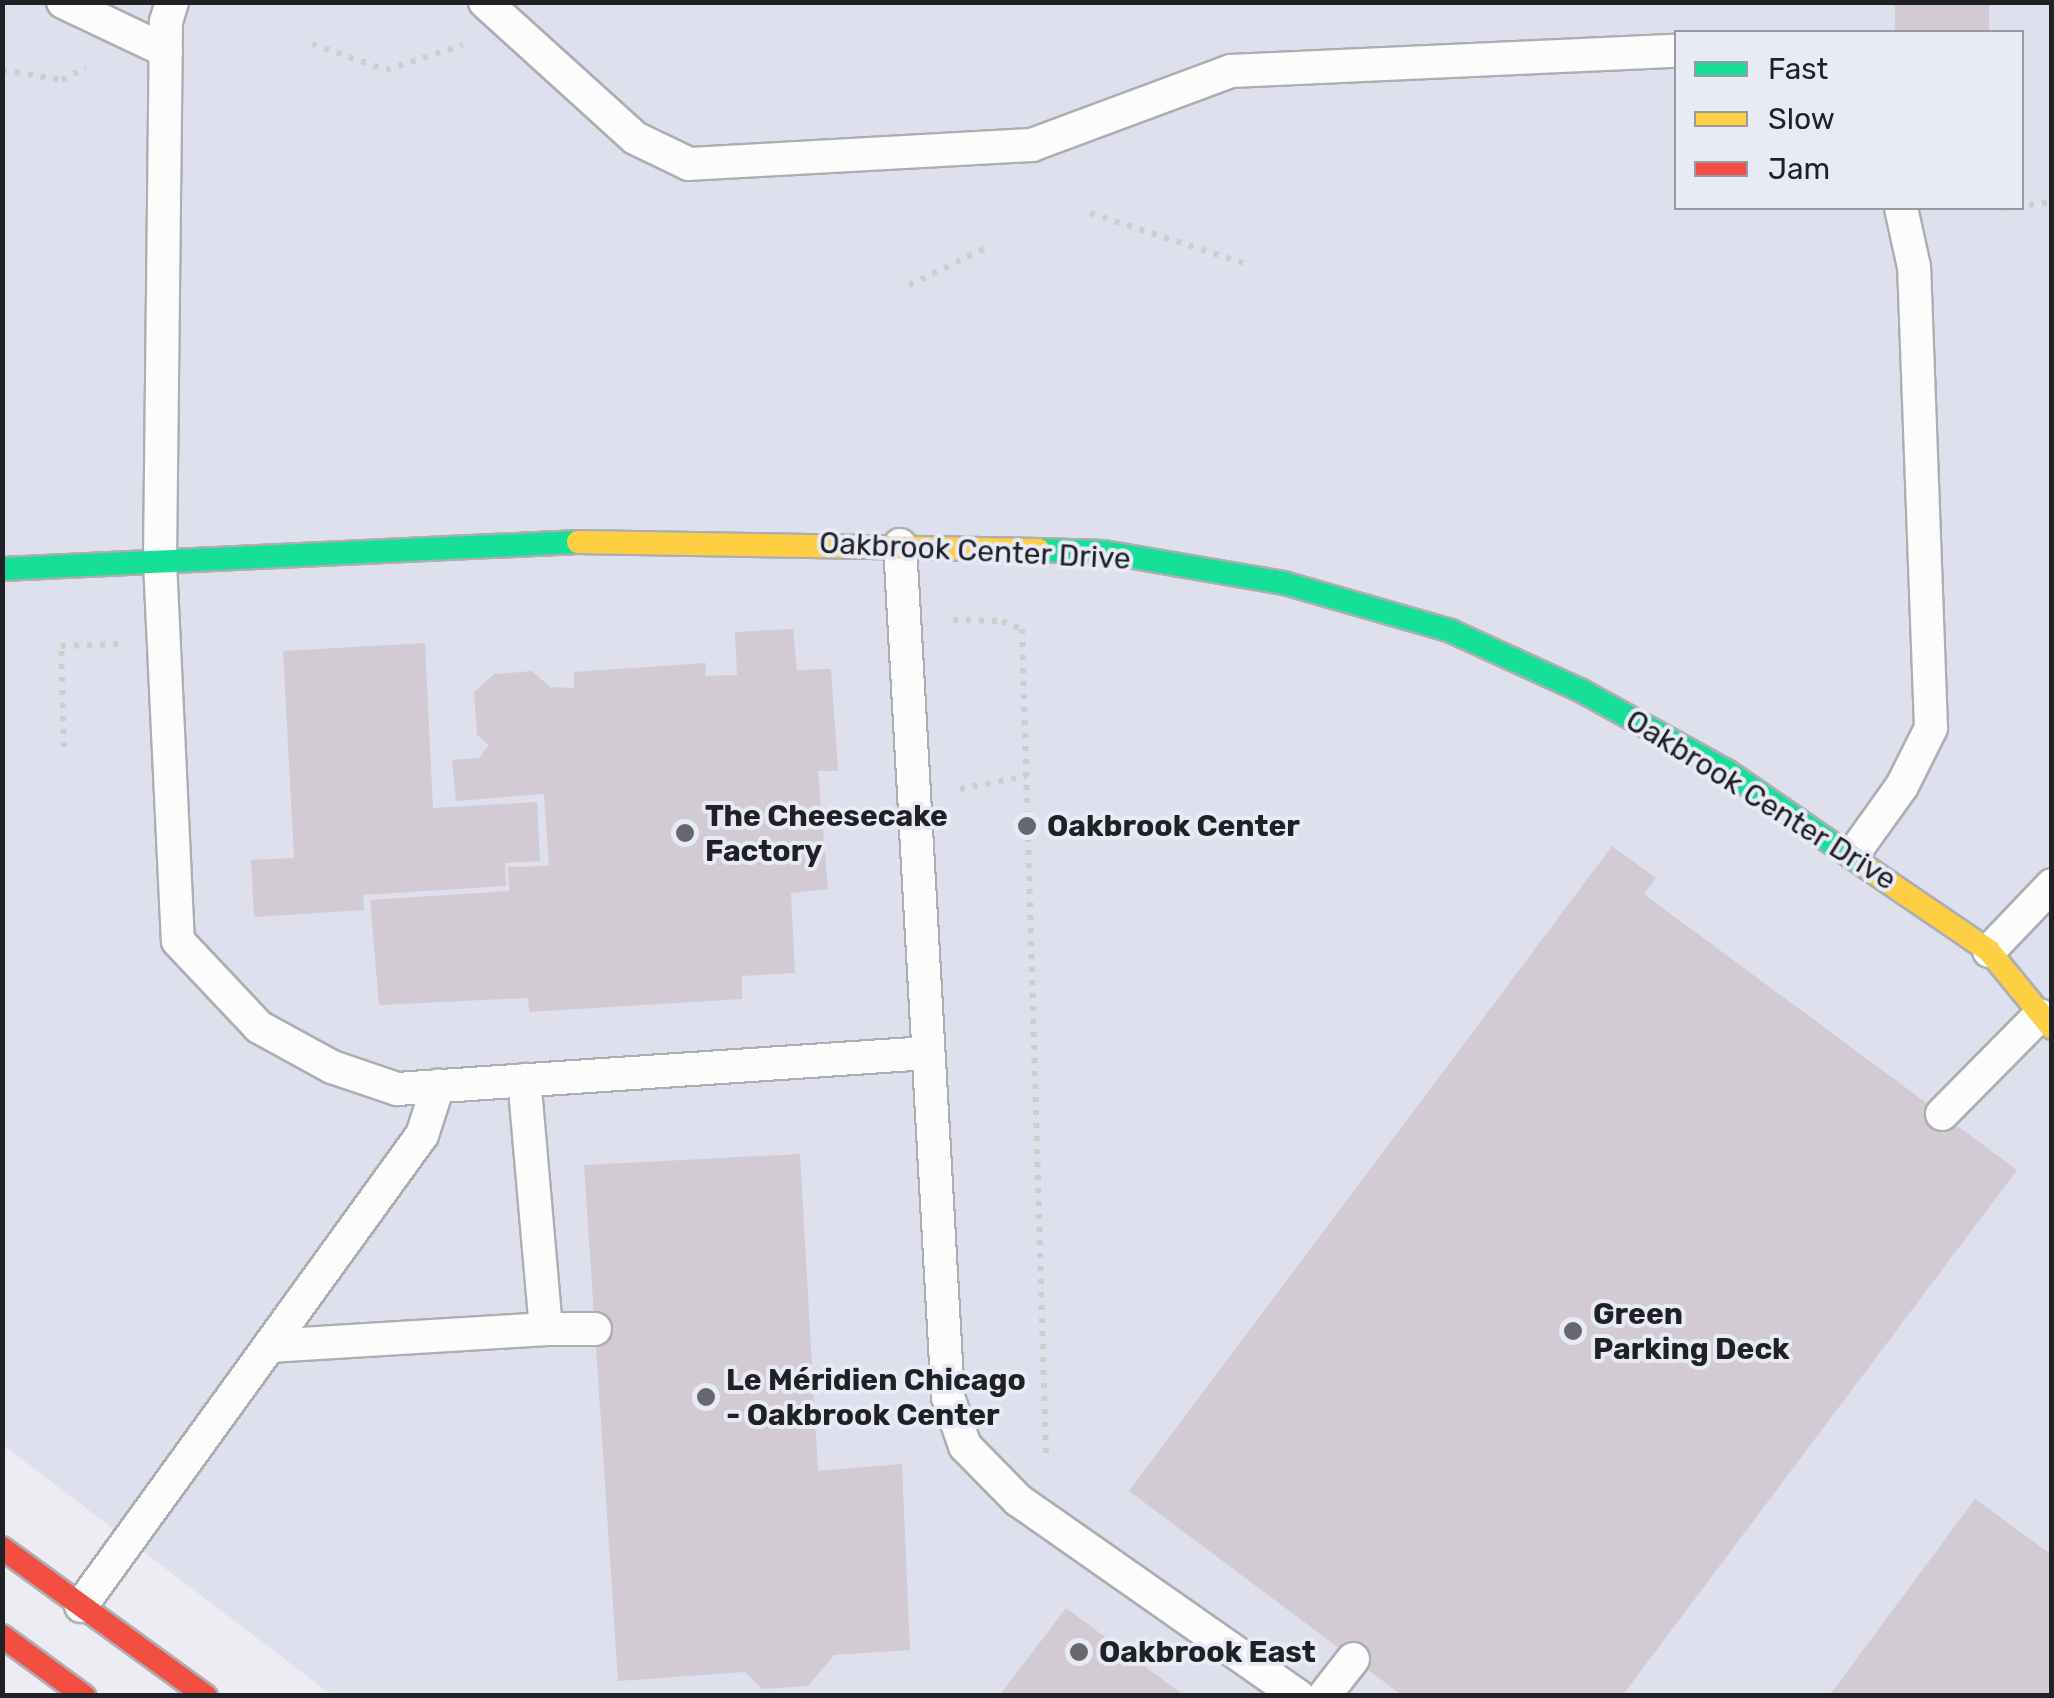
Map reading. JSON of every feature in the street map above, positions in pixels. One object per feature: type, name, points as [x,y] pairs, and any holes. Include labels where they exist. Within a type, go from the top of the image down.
[{"type":"street","name":"Oakbrook Center Drive","points":[[2,568],[631,540],[1104,552],[1284,582],[1415,618],[1614,708],[1854,853],[1989,951],[2046,1022]]},
{"type":"street","points":[[2,1548],[206,1696]]},
{"type":"street","points":[[2,1636],[84,1696]]},
{"type":"lane","points":[[64,2],[166,51]]},
{"type":"lane","points":[[172,2],[166,51],[160,562],[178,942],[258,1027],[348,1074],[397,1089],[928,1052]]},
{"type":"lane","points":[[485,2],[635,138],[689,164],[1032,145],[1232,71],[1674,51]]},
{"type":"lane","points":[[1854,853],[1902,786],[1931,728],[1914,267],[1901,210]]},
{"type":"lane","points":[[900,545],[948,1397],[965,1446],[1018,1500],[1298,1696]]},
{"type":"lane","points":[[1989,951],[2052,885]]},
{"type":"lane","points":[[1942,1114],[2046,1022]]},
{"type":"lane","points":[[524,1080],[546,1329]]},
{"type":"lane","points":[[81,1606],[422,1135],[438,1086]]},
{"type":"lane","points":[[269,1346],[595,1329]]},
{"type":"lane","points":[[1324,1696],[1353,1658]]},
{"type":"path","points":[[312,44],[386,70],[476,41]]},
{"type":"path","points":[[2,70],[62,80],[86,67]]},
{"type":"path","points":[[2024,205],[2052,202]]},
{"type":"path","points":[[1090,213],[1243,263]]},
{"type":"path","points":[[909,284],[990,246]]},
{"type":"path","points":[[953,620],[1002,620],[1022,629],[1046,1460]]},
{"type":"path","points":[[64,747],[62,646],[121,644]]},
{"type":"path","points":[[914,798],[1026,776]]},
{"type":"shaded area","name":"Oakbrook Center","points":[[2,3],[2051,3],[2051,1695],[332,1695],[3,1445]]},
{"type":"building","points":[[1895,2],[1989,2],[1989,30],[1895,30]]},
{"type":"building","name":"The Cheesecake Factory","points":[[793,629],[797,670],[831,669],[838,771],[818,771],[828,889],[791,893],[795,973],[742,976],[742,999],[529,1012],[528,998],[379,1005],[370,900],[509,891],[508,867],[549,866],[544,794],[456,801],[452,760],[479,758],[489,745],[477,735],[474,692],[494,674],[532,671],[550,687],[574,688],[574,672],[706,663],[705,676],[737,675],[735,632]]},
{"type":"building","points":[[425,643],[433,808],[537,802],[540,861],[505,863],[506,886],[363,895],[364,910],[254,917],[251,860],[294,858],[283,651]]},
{"type":"building","name":"Green Parking Deck","points":[[1612,846],[1656,878],[1644,894],[2017,1170],[1622,1696],[1403,1696],[1129,1491]]},
{"type":"building","name":"Le Méridien Chicago - Oakbrook Center","points":[[800,1154],[818,1471],[902,1464],[910,1650],[834,1655],[808,1686],[762,1689],[745,1672],[618,1681],[584,1165]]},
{"type":"building","points":[[1975,1499],[2052,1555],[2052,1696],[1829,1696]]},
{"type":"building","name":"Oakbrook East","points":[[1066,1608],[1185,1696],[999,1696]]},
{"type":"traffic: fast","points":[[2,569],[578,542]]},
{"type":"traffic: fast","points":[[1039,550],[1104,552],[1284,583],[1451,631],[1580,690],[1727,771],[1869,869]]},
{"type":"traffic: slow","points":[[578,542],[1039,550]]},
{"type":"traffic: slow","points":[[1869,869],[1989,951],[2052,1028]]},
{"type":"traffic: jam","points":[[2,1548],[206,1696]]},
{"type":"traffic: jam","points":[[2,1636],[84,1696]]},
{"type":"place","name":"Oakbrook Center","points":[[1027,826]]},
{"type":"place","name":"The Cheesecake Factory","points":[[685,833]]},
{"type":"place","name":"Green Parking Deck","points":[[1573,1331]]},
{"type":"place","name":"Le Méridien Chicago - Oakbrook Center","points":[[706,1397]]},
{"type":"place","name":"Oakbrook East","points":[[1079,1652]]}]
